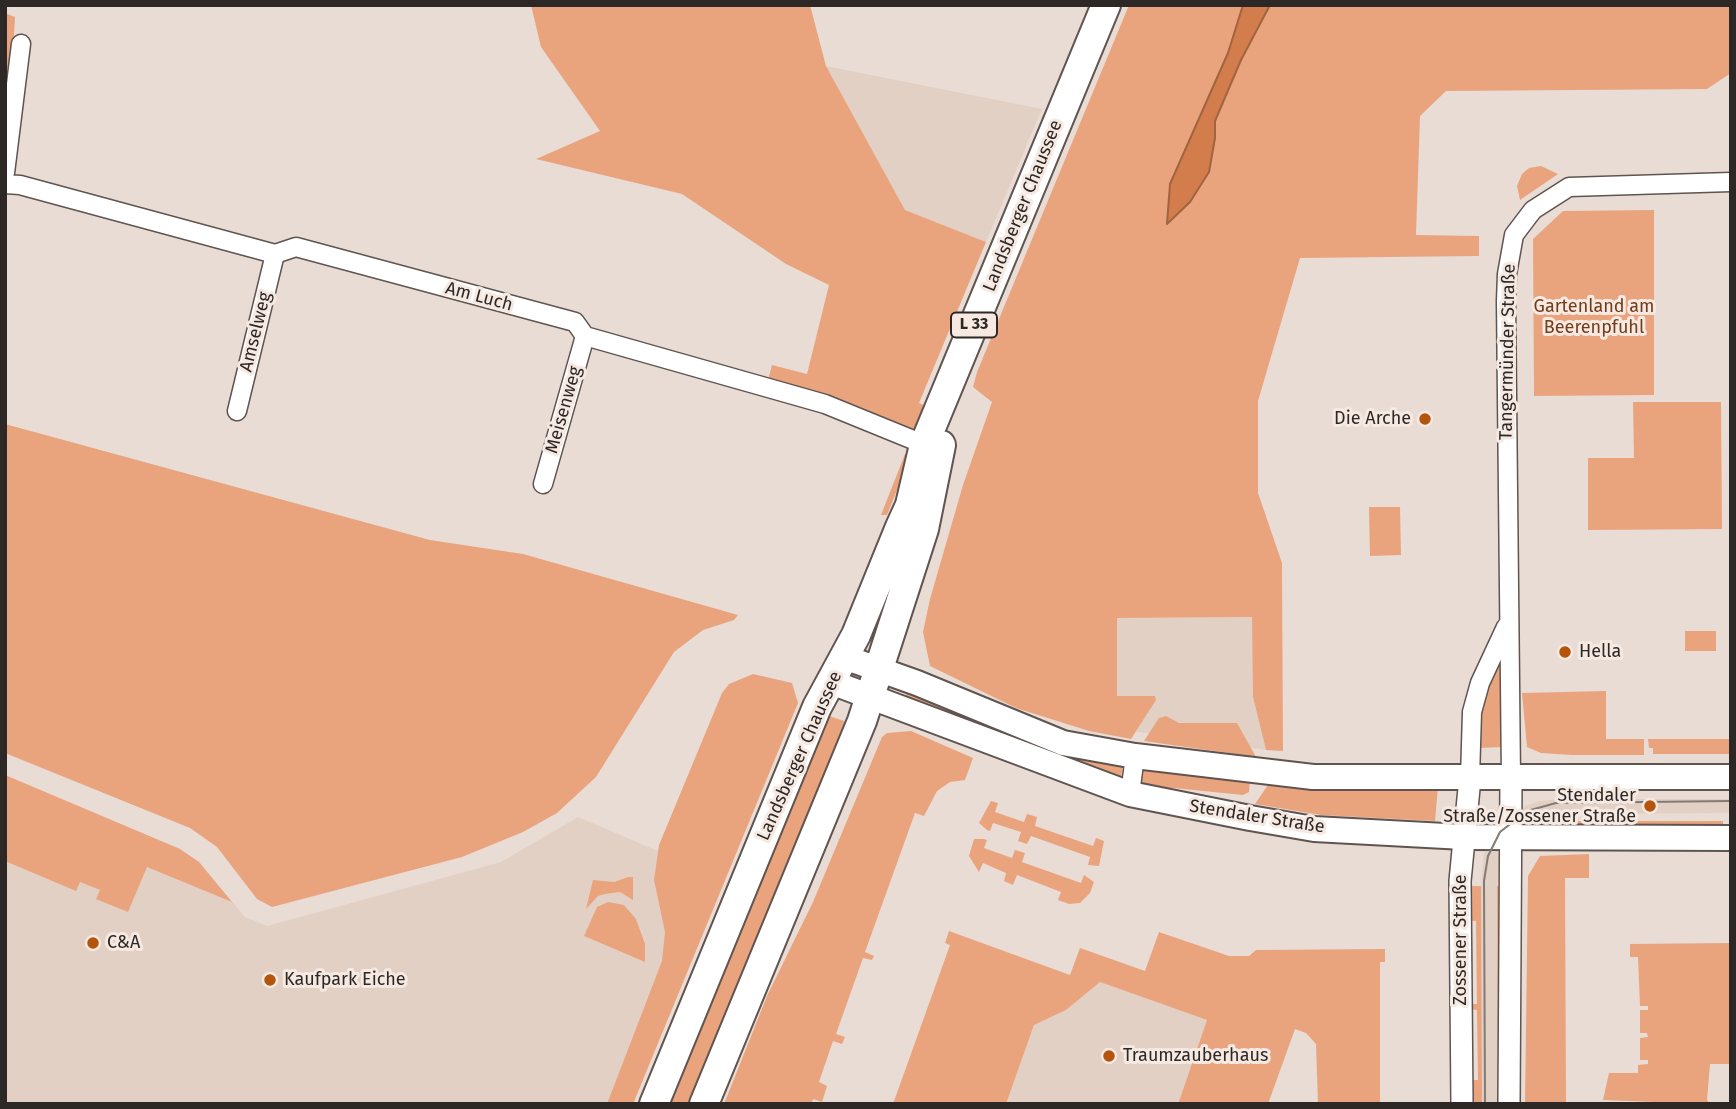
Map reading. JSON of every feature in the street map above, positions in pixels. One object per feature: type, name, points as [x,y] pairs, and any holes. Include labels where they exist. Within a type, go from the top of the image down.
[{"type":"main road","name":"Landsberger Chaussee","points":[[654,1104],[817,707],[854,676],[924,529],[932,448],[941,407],[1106,5]]},
{"type":"main road","name":"Landsberger Chaussee","points":[[704,1104],[932,448]]},
{"type":"main road","points":[[854,676],[1063,743],[1135,756],[1313,777],[1731,777]]},
{"type":"main road","name":"Stendaler Straße","points":[[854,676],[1130,794],[1314,828],[1464,837],[1731,838]]},
{"type":"street","points":[[5,173],[21,44]]},
{"type":"street","name":"Tangermünder Straße","points":[[1511,778],[1506,301],[1507,274],[1514,235],[1533,210],[1569,187],[1731,183]]},
{"type":"street","name":"Am Luch","points":[[5,184],[20,185],[275,254],[296,247],[575,322],[584,336],[825,404],[932,448]]},
{"type":"street","name":"Amselweg","points":[[237,411],[275,254]]},
{"type":"street","name":"Meisenweg","points":[[543,484],[584,336]]},
{"type":"street","name":"Tangermünder Straße","points":[[1470,778],[1472,712],[1480,682],[1509,621]]},
{"type":"street","points":[[1130,794],[1135,756]]},
{"type":"street","name":"Zossener Straße","points":[[1462,1104],[1460,881],[1470,778]]},
{"type":"street","points":[[1509,1104],[1511,778]]},
{"type":"shaded area","points":[[1243,5],[1270,5],[1241,60],[1215,121],[1209,172],[1190,202],[1167,224],[1170,184],[1228,53]]},
{"type":"shaded area","points":[[826,66],[1042,109],[986,242],[905,210]]},
{"type":"shaded area","points":[[1253,617],[1253,697],[1266,750],[1117,729],[1117,618]]},
{"type":"shaded area","points":[[5,775],[180,849],[199,862],[245,917],[267,926],[501,862],[578,817],[724,879],[633,1104],[5,1104]]},
{"type":"shaded area","points":[[1730,799],[1730,813],[1573,814],[1528,823],[1521,808],[1539,801]]},
{"type":"shaded area","points":[[1484,852],[1501,852],[1497,886],[1498,1104],[1482,1104],[1481,886]]},
{"type":"shaded area","name":"Traumzauberhaus","points":[[1100,982],[1207,1020],[1178,1104],[1006,1104],[1034,1025],[1066,1010]]},
{"type":"green space","points":[[531,5],[810,5],[826,66],[905,210],[986,242],[919,403],[930,408],[916,430],[816,394],[813,390],[768,380],[772,365],[807,374],[829,285],[786,264],[682,194],[536,159],[600,131],[541,47]]},
{"type":"green space","points":[[1129,5],[1243,5],[1228,53],[1170,184],[1215,138],[1215,121],[1241,60],[1270,5],[1731,5],[1731,73],[1707,89],[1446,91],[1420,116],[1416,235],[1479,236],[1479,256],[1300,258],[1258,401],[1258,493],[1282,563],[1283,751],[1266,750],[1253,697],[1252,617],[1117,618],[1117,696],[1155,696],[1156,700],[1131,739],[1089,731],[1016,708],[930,666],[923,632],[930,599],[963,485],[992,402],[973,387],[977,372]]},
{"type":"green space","points":[[5,13],[15,17],[10,103],[5,102]]},
{"type":"green space","points":[[1541,166],[1558,174],[1520,200],[1517,186],[1522,174],[1529,168]]},
{"type":"green space","name":"Gartenland am Beerenpfuhl","points":[[1654,210],[1654,395],[1534,396],[1533,239],[1563,211]]},
{"type":"green space","points":[[1633,402],[1721,402],[1722,529],[1588,530],[1588,458],[1634,458]]},
{"type":"green space","points":[[5,424],[430,540],[523,554],[738,615],[734,620],[703,630],[674,652],[596,777],[557,813],[523,832],[462,857],[272,907],[257,899],[217,847],[190,828],[5,753]]},
{"type":"green space","points":[[905,454],[911,456],[887,515],[881,515]]},
{"type":"green space","points":[[1369,507],[1400,507],[1401,555],[1370,556]]},
{"type":"green space","points":[[1685,631],[1716,631],[1716,651],[1685,651]]},
{"type":"green space","points":[[1496,669],[1503,669],[1503,747],[1479,748],[1482,700]]},
{"type":"green space","points":[[753,674],[792,683],[798,703],[633,1104],[607,1104],[662,961],[665,932],[654,880],[659,845],[722,693],[729,684]]},
{"type":"green space","points":[[1606,691],[1606,739],[1644,739],[1644,755],[1541,753],[1527,747],[1522,693]]},
{"type":"green space","points":[[907,693],[1028,744],[1060,754],[1123,764],[1121,779],[904,699]]},
{"type":"green space","points":[[823,714],[847,722],[695,1104],[670,1104]]},
{"type":"green space","points":[[1166,716],[1179,723],[1237,723],[1256,757],[1144,741],[1159,718]]},
{"type":"green space","points":[[911,731],[973,758],[965,780],[950,782],[937,791],[924,816],[915,813],[865,952],[874,956],[872,960],[863,958],[836,1034],[845,1037],[842,1044],[833,1041],[819,1082],[827,1086],[822,1102],[813,1099],[811,1104],[724,1104],[767,996],[813,902],[882,737],[887,733]]},
{"type":"green space","points":[[1648,739],[1731,739],[1731,754],[1653,754]]},
{"type":"green space","points":[[1142,766],[1250,779],[1249,792],[1243,795],[1174,788],[1158,791],[1138,786]]},
{"type":"green space","points":[[5,775],[180,849],[199,862],[232,902],[147,867],[128,912],[96,899],[100,890],[80,882],[76,891],[5,861]]},
{"type":"green space","points":[[1270,782],[1438,787],[1435,821],[1321,815],[1255,804]]},
{"type":"green space","points":[[991,801],[998,803],[995,812],[1024,822],[1027,814],[1037,817],[1035,826],[1093,846],[1096,838],[1104,841],[1099,866],[1088,865],[1090,857],[1031,836],[1027,844],[1018,841],[1021,832],[993,823],[990,831],[987,830],[979,823]]},
{"type":"green space","points":[[1569,821],[1723,821],[1723,826],[1545,827]]},
{"type":"green space","points":[[974,839],[987,840],[984,848],[1012,858],[1015,850],[1025,853],[1022,862],[1081,883],[1084,875],[1094,882],[1090,893],[1080,903],[1069,904],[1058,900],[1061,892],[1017,875],[1013,885],[1004,881],[1006,873],[983,863],[979,872],[969,856]]},
{"type":"green space","points":[[1589,854],[1589,878],[1565,878],[1566,1104],[1525,1104],[1528,876],[1540,856]]},
{"type":"green space","points":[[633,877],[633,900],[620,892],[605,894],[598,896],[586,909],[593,880],[614,882]]},
{"type":"green space","points":[[1467,886],[1481,886],[1482,1104],[1469,1100],[1469,1080],[1478,1080],[1477,1010],[1468,1009],[1468,1004],[1477,1004],[1476,921],[1467,921]]},
{"type":"green space","points":[[1497,886],[1503,887],[1503,1104],[1498,1104]]},
{"type":"green space","points":[[608,902],[624,905],[636,919],[645,944],[645,962],[584,936],[597,907]]},
{"type":"green space","points":[[949,931],[1070,975],[1080,948],[1145,971],[1159,932],[1229,956],[1249,956],[1256,950],[1385,949],[1385,962],[1380,962],[1380,1104],[1318,1104],[1316,1044],[1306,1033],[1295,1029],[1268,1104],[1178,1104],[1207,1020],[1100,982],[1066,1010],[1034,1025],[1006,1104],[893,1104],[950,945],[945,943]]},
{"type":"green space","points":[[1731,943],[1731,1064],[1710,1064],[1707,1100],[1710,1104],[1603,1100],[1609,1073],[1638,1073],[1638,1065],[1648,1064],[1648,1060],[1640,1060],[1640,1038],[1648,1037],[1647,1033],[1640,1033],[1640,1010],[1648,1010],[1648,1006],[1640,1006],[1638,957],[1630,957],[1630,944]]},
{"type":"tram line","points":[[1485,1104],[1484,881],[1488,856],[1500,832],[1527,811],[1556,803],[1731,801]]},
{"type":"place","name":"Die Arche","points":[[1425,419]]},
{"type":"place","name":"Hella","points":[[1565,652]]},
{"type":"place","name":"Stendaler Straße/Zossener Straße","points":[[1650,806]]},
{"type":"place","name":"C&A","points":[[93,943]]},
{"type":"place","name":"Kaufpark Eiche","points":[[270,980]]},
{"type":"place","name":"Traumzauberhaus","points":[[1109,1056]]}]
